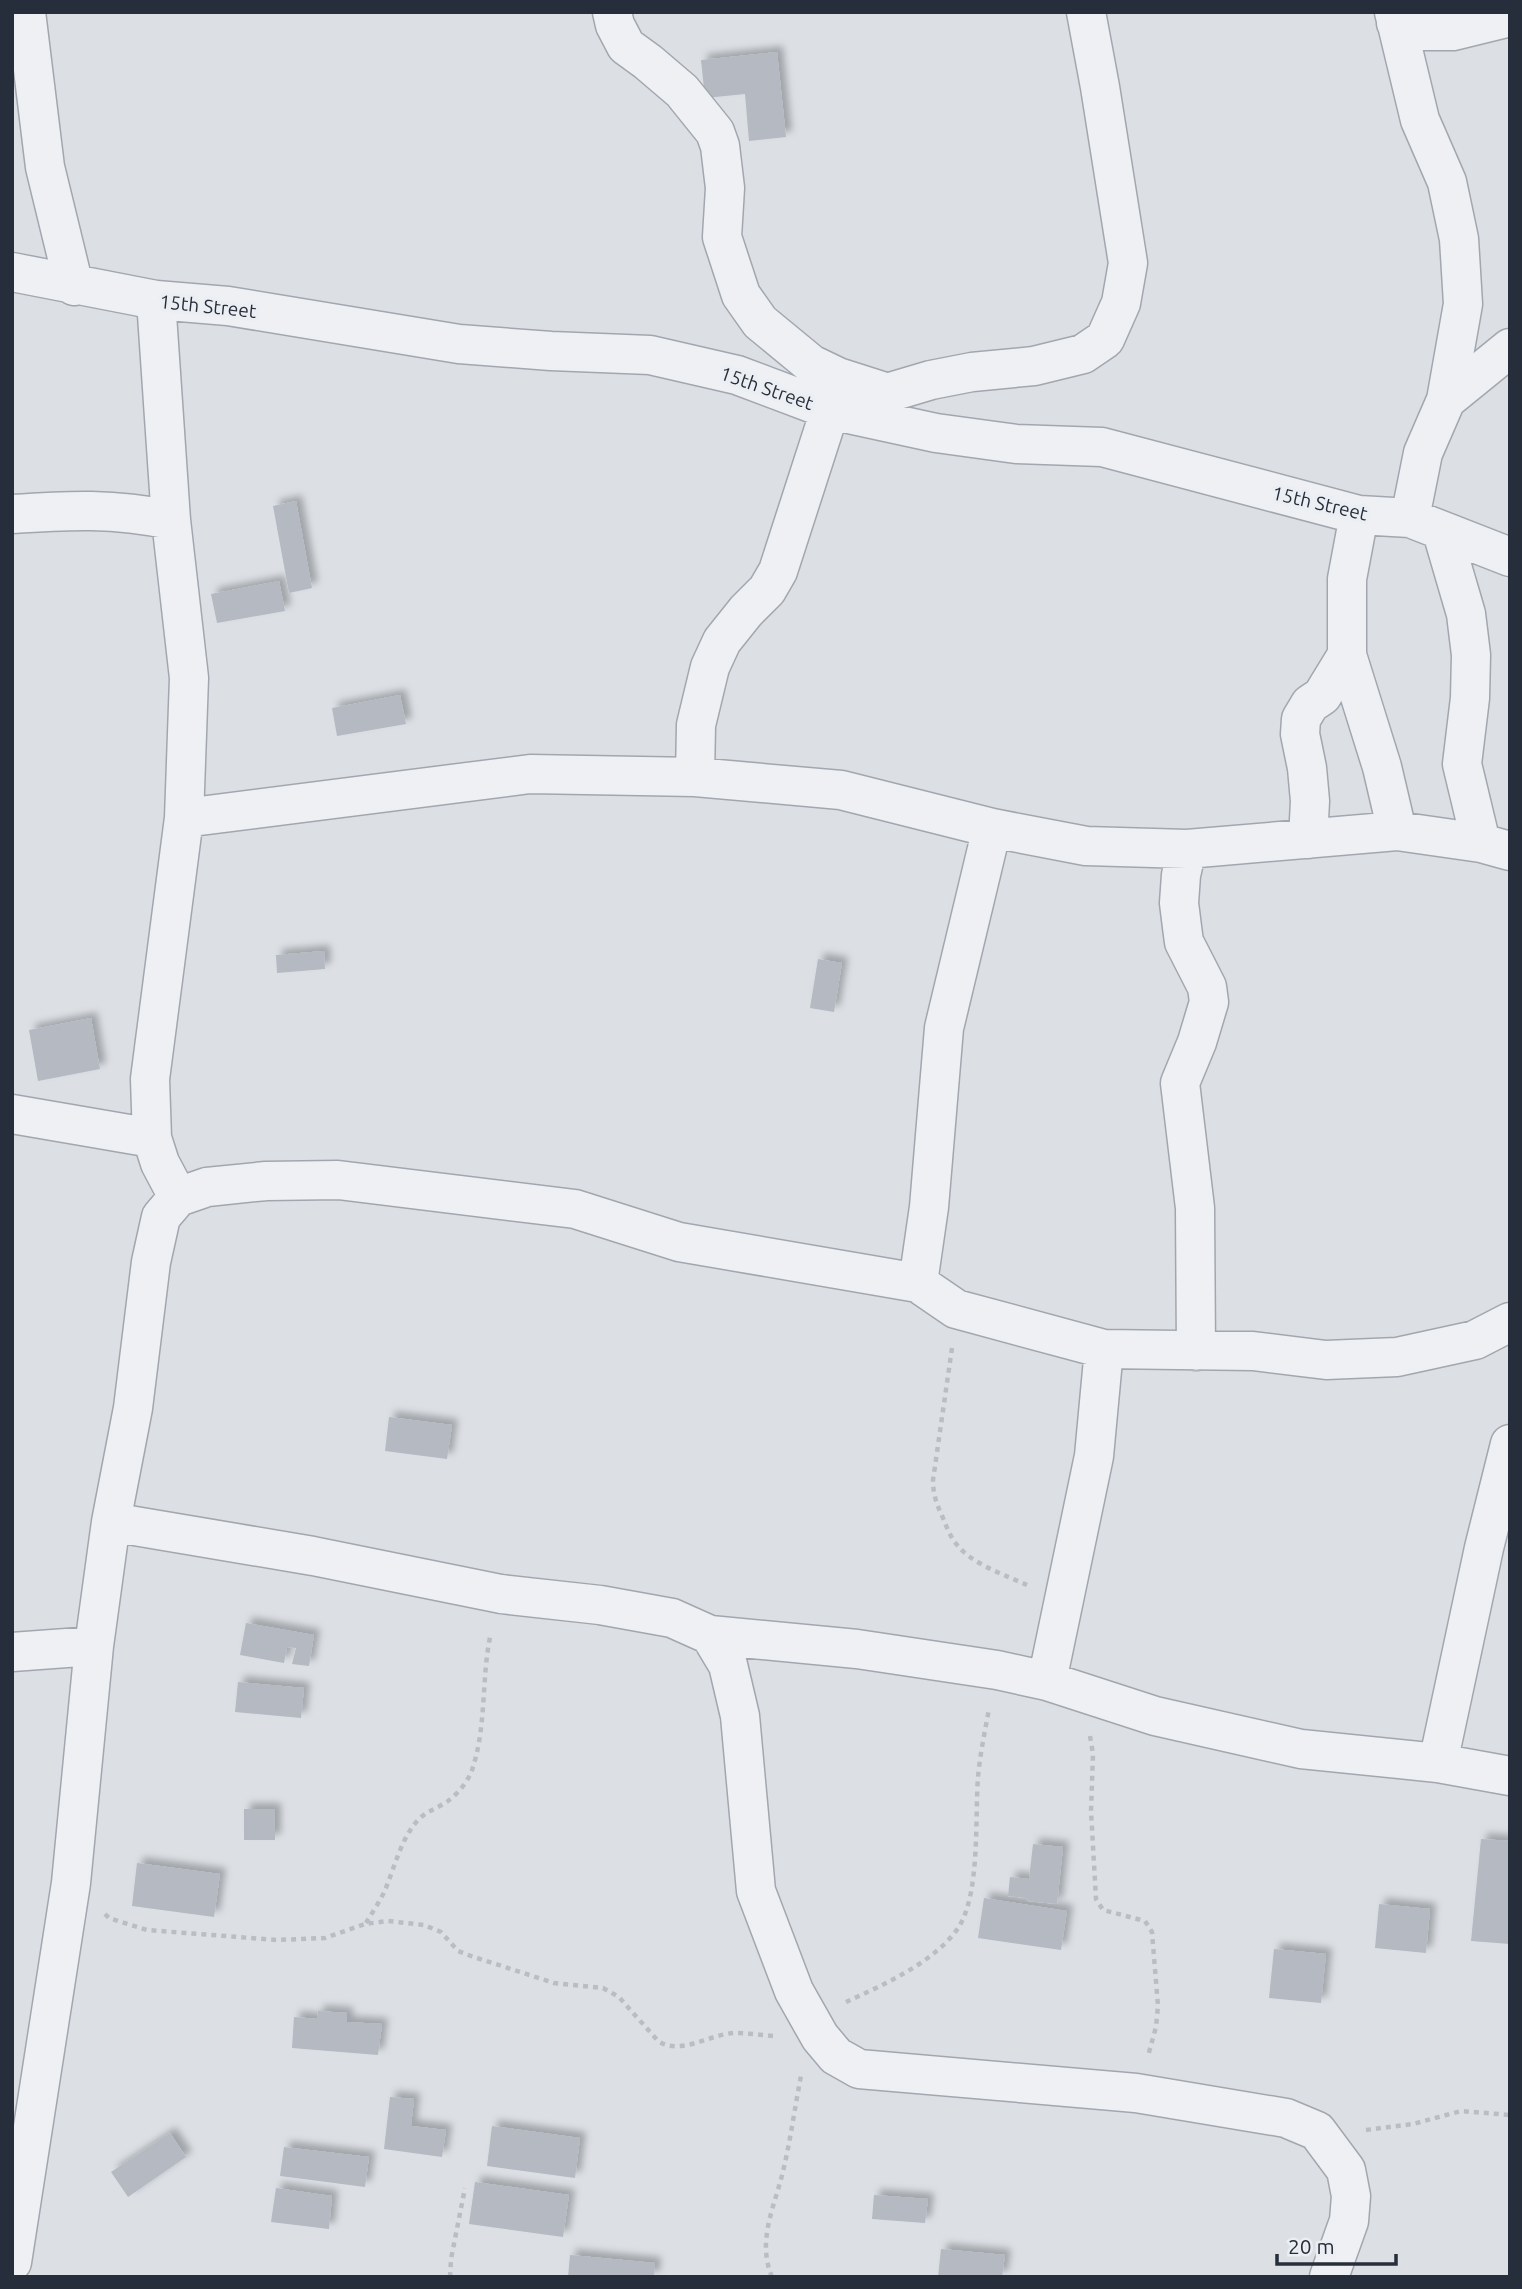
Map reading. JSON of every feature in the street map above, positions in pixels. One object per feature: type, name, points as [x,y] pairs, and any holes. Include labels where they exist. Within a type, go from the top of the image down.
[{"type":"street","points":[[26,12],[45,167],[74,286]]},
{"type":"street","points":[[612,12],[615,26],[626,46],[682,92],[715,132],[720,146],[725,188],[722,237],[741,295],[760,322],[811,364],[838,377],[885,392]]},
{"type":"street","points":[[695,777],[696,725],[710,667],[722,641],[767,590],[778,571],[830,410],[885,392],[972,372],[1034,366],[1083,354],[1105,339],[1121,303],[1128,263],[1086,12]]},
{"type":"street","points":[[1395,18],[1422,31],[1453,31],[1510,17]]},
{"type":"street","points":[[1395,18],[1420,120],[1447,182],[1459,239],[1463,304],[1446,401],[1423,453],[1426,525],[1466,614],[1471,655],[1462,764],[1496,847]]},
{"type":"street","name":"15th Street","points":[[12,272],[156,300],[228,306],[459,344],[650,355],[737,374],[830,410],[936,433],[1003,442],[1102,447],[1359,515],[1426,525],[1510,557]]},
{"type":"street","points":[[156,300],[171,520],[189,678],[184,818],[150,1079],[152,1138],[160,1163],[178,1197]]},
{"type":"street","points":[[1446,401],[1510,348]]},
{"type":"street","points":[[12,514],[81,509],[132,512],[171,520]]},
{"type":"street","points":[[1359,515],[1347,579],[1347,655],[1397,831]]},
{"type":"street","points":[[1308,839],[1310,801],[1300,734],[1301,719],[1310,704],[1322,696],[1347,655]]},
{"type":"street","points":[[184,818],[530,774],[695,777],[841,790],[992,828],[1086,846],[1187,849],[1397,831],[1496,847]]},
{"type":"street","points":[[918,1283],[929,1207],[944,1028],[992,828]]},
{"type":"street","points":[[1187,849],[1181,875],[1179,903],[1184,942],[1207,987],[1209,1002],[1197,1042],[1180,1083],[1195,1208],[1196,1350]]},
{"type":"street","points":[[12,1114],[152,1138]]},
{"type":"street","points":[[12,2262],[71,1883],[94,1646],[111,1522],[133,1408],[151,1262],[161,1217],[178,1197],[207,1187],[266,1181],[352,1182],[575,1209],[679,1242],[918,1283],[956,1309],[1104,1349],[1253,1352],[1326,1360],[1397,1357],[1475,1340],[1510,1322]]},
{"type":"street","points":[[1063,1686],[1064,1601],[1094,1456],[1104,1349]]},
{"type":"street","points":[[1438,1763],[1484,1548],[1510,1444]]},
{"type":"street","points":[[111,1522],[313,1556],[501,1594],[600,1605],[672,1618],[710,1635],[858,1649],[997,1670],[1063,1686],[1155,1716],[1301,1749],[1438,1763],[1510,1776]]},
{"type":"street","points":[[710,1635],[728,1665],[740,1716],[756,1891],[810,2032],[836,2056],[859,2068],[1136,2093],[1286,2118],[1317,2132],[1346,2170],[1351,2196],[1349,2221],[1329,2277]]},
{"type":"street","points":[[12,1652],[94,1646]]},
{"type":"path","points":[[956,1309],[933,1480],[937,1506],[952,1538],[961,1550],[1004,1574],[1064,1601]]},
{"type":"path","points":[[365,1924],[387,1887],[394,1862],[418,1820],[448,1801],[462,1787],[473,1769],[482,1728],[488,1647],[501,1594]]},
{"type":"path","points":[[71,1883],[109,1918],[147,1930],[277,1940],[325,1938],[365,1924],[388,1921],[424,1925],[441,1932],[458,1951],[471,1956],[554,1983],[603,1988],[619,1997],[658,2041],[666,2046],[678,2047],[732,2033],[810,2032],[940,1948],[959,1927],[970,1904],[979,1774],[997,1670]]},
{"type":"path","points":[[1063,1686],[1086,1712],[1093,1754],[1091,1811],[1096,1899],[1103,1910],[1144,1921],[1152,1931],[1158,2006],[1156,2026],[1136,2093]]},
{"type":"path","points":[[772,2277],[766,2261],[768,2225],[784,2167],[810,2032]]},
{"type":"path","points":[[1317,2132],[1389,2129],[1461,2111],[1510,2115]]},
{"type":"path","points":[[450,2277],[465,2188]]},
{"type":"building","points":[[777,52],[786,137],[749,141],[745,94],[705,98],[701,60]]},
{"type":"building","points":[[296,501],[312,588],[289,593],[273,506]]},
{"type":"building","points":[[279,581],[285,611],[217,623],[211,594]]},
{"type":"building","points":[[400,695],[406,724],[337,736],[332,708]]},
{"type":"building","points":[[324,951],[325,969],[277,973],[276,955]]},
{"type":"building","points":[[818,959],[842,963],[834,1012],[810,1008]]},
{"type":"building","points":[[91,1018],[100,1069],[38,1081],[29,1030]]},
{"type":"building","points":[[389,1417],[452,1425],[447,1459],[385,1451]]},
{"type":"building","points":[[246,1623],[314,1635],[309,1666],[292,1664],[296,1648],[287,1647],[284,1663],[240,1655]]},
{"type":"building","points":[[238,1682],[304,1688],[301,1718],[235,1712]]},
{"type":"building","points":[[244,1809],[275,1809],[275,1840],[244,1840]]},
{"type":"building","points":[[1481,1839],[1510,1841],[1510,1944],[1471,1941]]},
{"type":"building","points":[[1033,1844],[1063,1847],[1057,1904],[1008,1896],[1010,1877],[1029,1879]]},
{"type":"building","points":[[137,1863],[220,1874],[214,1917],[132,1906]]},
{"type":"building","points":[[984,1898],[1067,1911],[1061,1950],[978,1938]]},
{"type":"building","points":[[1379,1904],[1430,1909],[1426,1953],[1375,1948]]},
{"type":"building","points":[[1274,1949],[1326,1954],[1321,2003],[1269,1998]]},
{"type":"building","points":[[318,2011],[347,2013],[347,2022],[382,2024],[378,2055],[292,2048],[294,2017],[317,2019]]},
{"type":"building","points":[[390,2097],[414,2099],[411,2126],[446,2130],[442,2157],[384,2149]]},
{"type":"building","points":[[492,2126],[580,2138],[575,2178],[487,2166]]},
{"type":"building","points":[[170,2133],[186,2157],[128,2197],[111,2172]]},
{"type":"building","points":[[284,2147],[369,2157],[365,2187],[280,2176]]},
{"type":"building","points":[[475,2182],[569,2195],[563,2237],[469,2224]]},
{"type":"building","points":[[276,2188],[332,2196],[329,2229],[271,2222]]},
{"type":"building","points":[[874,2195],[928,2199],[925,2223],[872,2219]]},
{"type":"building","points":[[941,2249],[1005,2255],[1002,2277],[938,2277]]},
{"type":"building","points":[[570,2255],[655,2263],[654,2277],[568,2277]]}]
